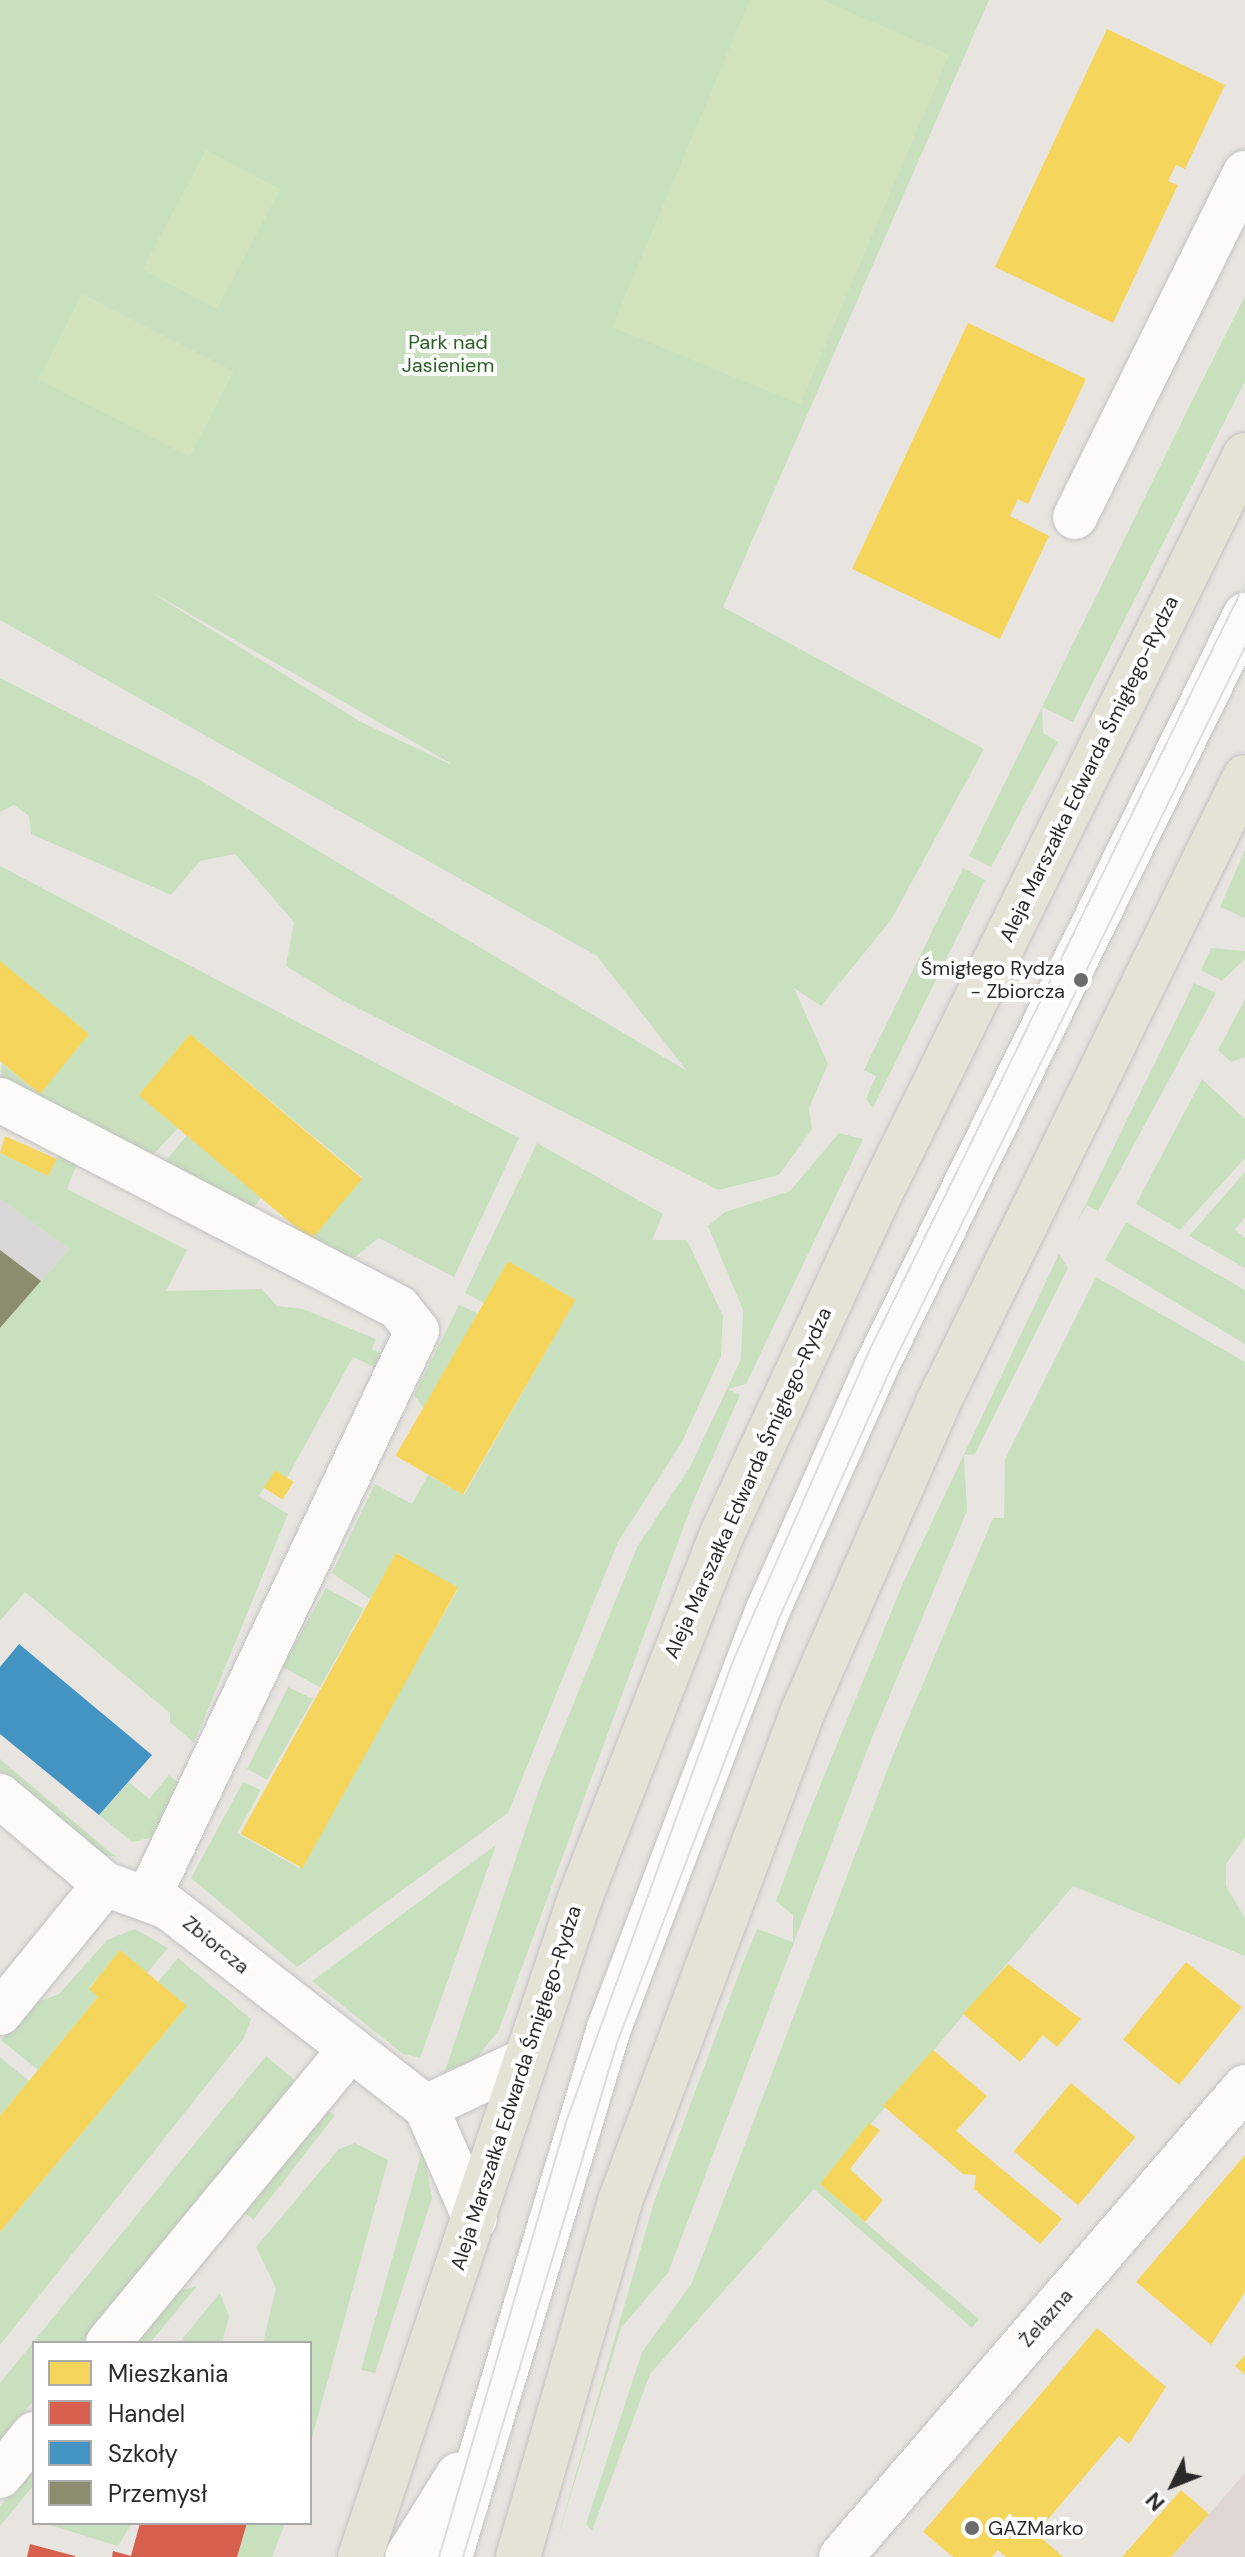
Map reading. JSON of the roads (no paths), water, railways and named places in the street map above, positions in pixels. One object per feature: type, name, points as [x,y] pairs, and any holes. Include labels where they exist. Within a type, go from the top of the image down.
[{"type":"main road","name":"Aleja Marszałka Edwarda Śmigłego-Rydza","points":[[360,2557],[526,2060],[662,1679],[760,1447],[877,1200],[1245,455]]},
{"type":"main road","points":[[518,2557],[620,2201],[765,1805],[889,1508],[1245,777]]},
{"type":"street","points":[[1075,517],[1245,173]]},
{"type":"street","points":[[450,2557],[609,2028],[767,1612],[876,1367],[1245,615]]},
{"type":"street","points":[[0,1100],[399,1308],[417,1331],[150,1894]]},
{"type":"street","name":"Zbiorcza","points":[[0,1796],[105,1884],[150,1894],[349,2051],[426,2107]]},
{"type":"street","points":[[9,1984],[105,1884]]},
{"type":"street","points":[[110,2341],[349,2051]]},
{"type":"street","points":[[475,2219],[426,2107],[526,2060]]},
{"type":"street","name":"Żelazna","points":[[844,2553],[1245,2087]]},
{"type":"street","points":[[407,2557],[490,2416]]},
{"type":"street","points":[[0,2476],[32,2436]]},
{"type":"tram line","points":[[439,2557],[565,2125],[733,1661],[872,1345],[1245,583]]},
{"type":"tram line","points":[[463,2557],[617,2043],[777,1623],[892,1366],[1245,647]]},
{"type":"place","name":"Śmigłego Rydza - Zbiorcza","points":[[1081,980]]},
{"type":"place","name":"GAZMarko","points":[[972,2528]]},
{"type":"park label","name":"Park nad Jasieniem","points":[[448,354]]}]
